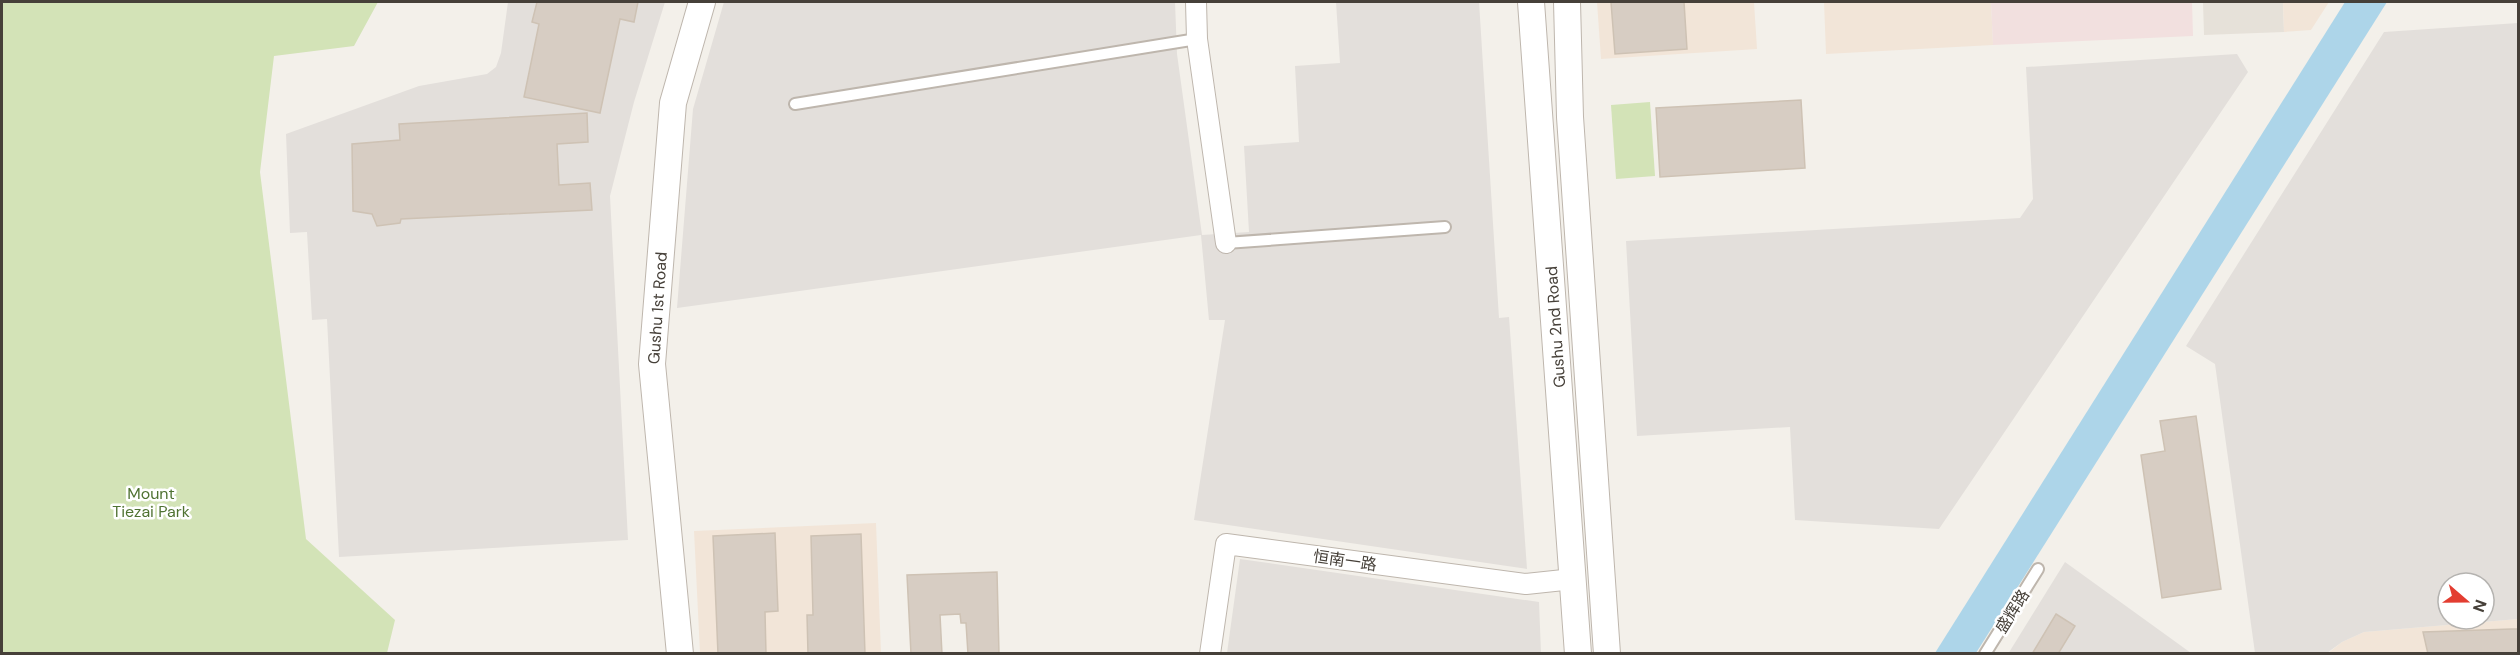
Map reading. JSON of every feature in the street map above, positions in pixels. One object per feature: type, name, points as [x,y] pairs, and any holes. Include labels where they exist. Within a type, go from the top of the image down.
[{"type":"street","name":"Gushu 1st Road","points":[[680,654],[652,364],[673,103],[702,2]]},
{"type":"street","points":[[1196,2],[1197,39],[1226,243]]},
{"type":"street","name":"Gushu 2nd Road","points":[[1531,2],[1578,654]]},
{"type":"street","name":"Gushu 2nd Road","points":[[1567,2],[1570,117],[1607,654]]},
{"type":"street","name":"恒南一路","points":[[1210,654],[1226,544],[1526,584],[1573,579]]},
{"type":"lane","points":[[795,104],[1197,39]]},
{"type":"lane","points":[[1226,243],[1445,227]]},
{"type":"lane","name":"盛辉路","points":[[1985,654],[2038,569]]},
{"type":"shaded area","points":[[508,2],[665,2],[634,102],[610,196],[628,540],[339,557],[327,319],[312,320],[307,232],[290,233],[286,134],[419,86],[487,74],[496,67],[501,53]]},
{"type":"shaded area","points":[[724,2],[1175,2],[1177,54],[1202,235],[1249,232],[1244,146],[1299,142],[1295,66],[1340,63],[1336,2],[1479,2],[1499,318],[1509,317],[1527,569],[1194,520],[1225,320],[1209,320],[1201,235],[677,308],[693,109]]},
{"type":"shaded area","points":[[1597,2],[1754,2],[1757,49],[1601,59]]},
{"type":"shaded area","points":[[1824,2],[1991,2],[1993,45],[1826,54]]},
{"type":"shaded area","points":[[1991,2],[2192,2],[2193,36],[1993,45]]},
{"type":"shaded area","points":[[2203,2],[2283,2],[2284,32],[2204,35]]},
{"type":"shaded area","points":[[2283,2],[2329,2],[2311,30],[2284,32]]},
{"type":"shaded area","points":[[2518,23],[2518,619],[2496,621],[2496,571],[2436,571],[2436,626],[2364,632],[2342,642],[2327,653],[2255,653],[2215,364],[2186,346],[2384,32]]},
{"type":"shaded area","points":[[2237,54],[2248,72],[1939,529],[1795,520],[1790,427],[1637,436],[1626,241],[2020,218],[2033,199],[2026,67]]},
{"type":"shaded area","points":[[876,523],[881,653],[700,653],[694,531]]},
{"type":"shaded area","points":[[1240,559],[1539,602],[1541,653],[1227,653]]},
{"type":"shaded area","points":[[2065,562],[2191,653],[2008,654]]},
{"type":"shaded area","points":[[2518,619],[2518,653],[2327,654],[2342,642],[2364,632],[2436,626],[2436,631],[2496,631],[2496,621]]},
{"type":"green space","name":"Mount Tiezai Park","points":[[2,2],[378,2],[354,46],[274,56],[260,172],[306,539],[395,620],[387,653],[2,653]]},
{"type":"green space","points":[[1650,102],[1655,176],[1616,179],[1611,105]]},
{"type":"water","points":[[2345,2],[2387,2],[1976,653],[1935,653]]},
{"type":"building","points":[[537,2],[638,2],[634,22],[620,19],[600,113],[524,97],[539,24],[532,22]]},
{"type":"building","points":[[1611,2],[1684,2],[1687,49],[1615,54]]},
{"type":"building","points":[[1801,100],[1805,168],[1660,177],[1656,108]]},
{"type":"building","points":[[587,113],[588,142],[557,144],[559,185],[590,183],[592,210],[401,219],[400,223],[377,226],[372,214],[353,211],[352,144],[400,140],[399,124]]},
{"type":"building","points":[[2196,416],[2221,589],[2162,598],[2141,455],[2165,451],[2160,421]]},
{"type":"building","points":[[775,533],[778,611],[765,612],[766,654],[718,654],[713,536]]},
{"type":"building","points":[[861,534],[865,654],[808,654],[807,615],[813,615],[811,536]]},
{"type":"building","points":[[997,572],[999,654],[968,654],[966,623],[961,623],[960,614],[940,615],[942,654],[911,654],[907,575]]},
{"type":"building","points":[[2056,614],[2075,626],[2058,654],[2032,654]]},
{"type":"building","points":[[2518,629],[2518,654],[2428,654],[2423,632],[2496,631]]}]
